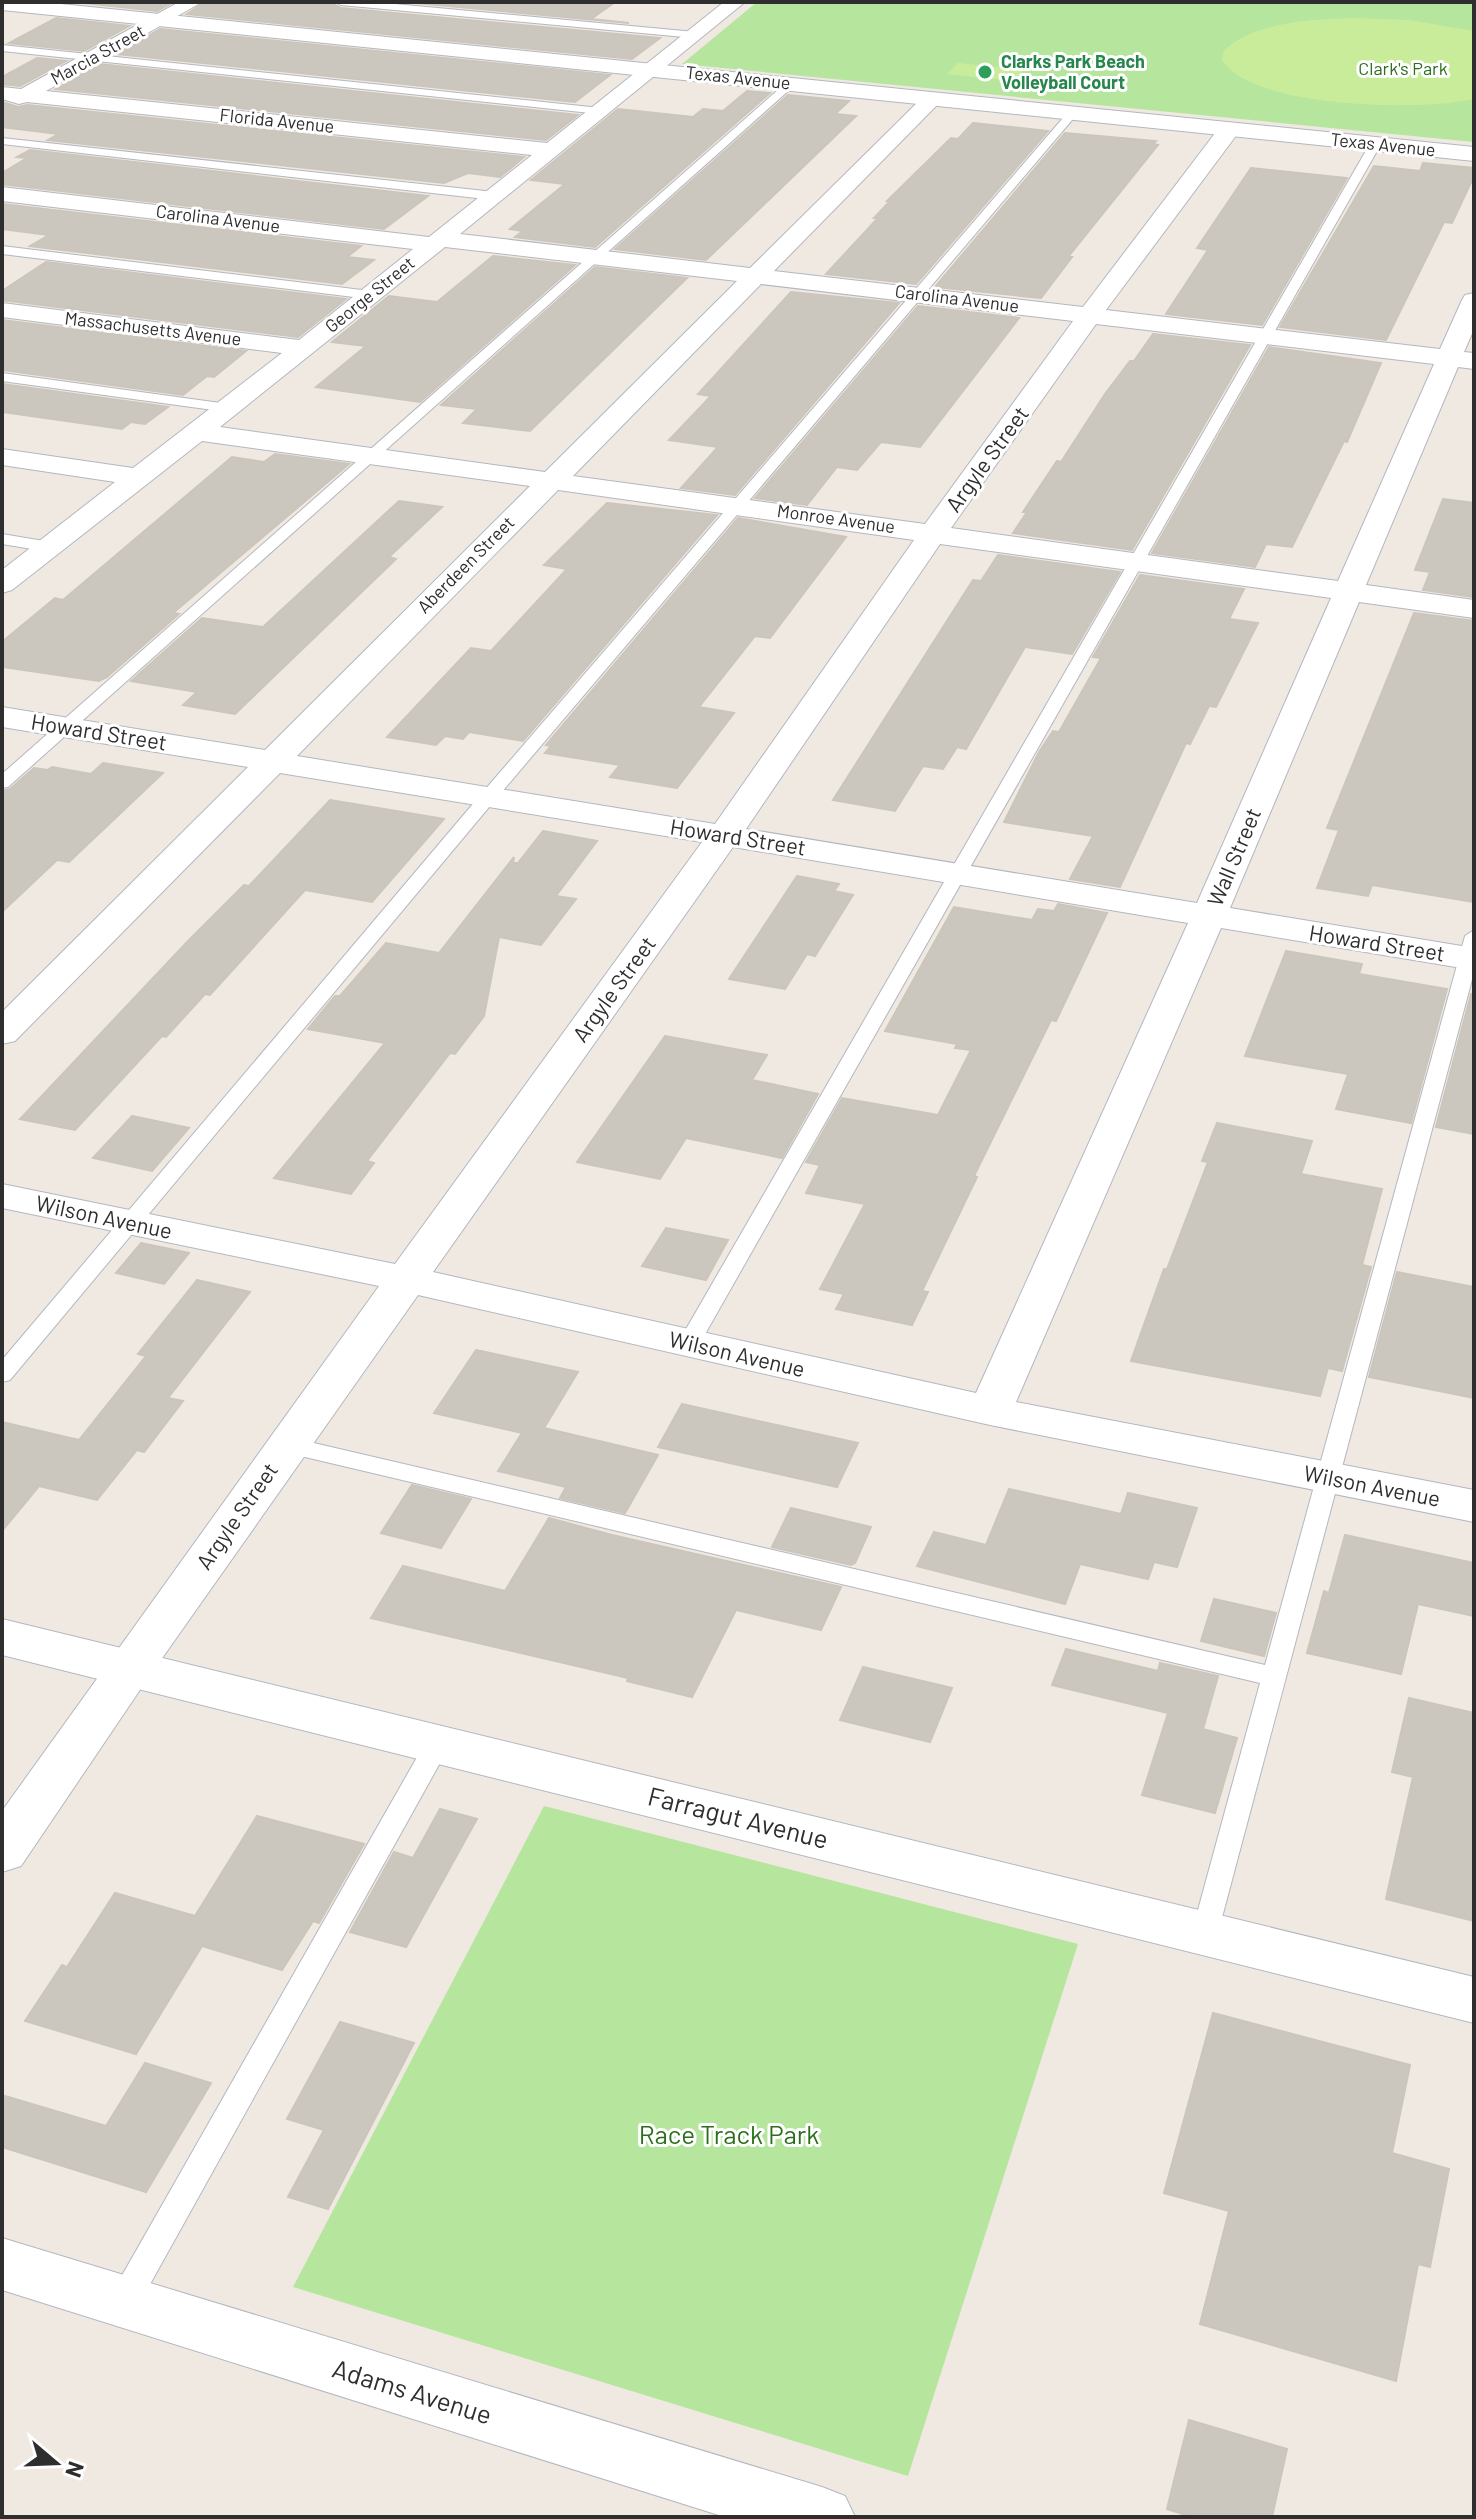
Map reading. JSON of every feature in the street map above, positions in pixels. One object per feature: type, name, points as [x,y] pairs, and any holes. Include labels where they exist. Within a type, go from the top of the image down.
[{"type":"street","name":"Marcia Street","points":[[2,108],[193,2]]},
{"type":"street","name":"George Street","points":[[2,584],[304,348],[734,2]]},
{"type":"street","name":"Texas Avenue","points":[[2,4],[1474,154]]},
{"type":"street","name":"Florida Avenue","points":[[2,93],[551,150]]},
{"type":"street","name":"Aberdeen Street","points":[[2,1033],[551,478],[932,99]]},
{"type":"street","name":"Argyle Street","points":[[2,1852],[128,1669],[725,834],[933,533],[1090,315],[1230,129]]},
{"type":"street","name":"Carolina Avenue","points":[[2,194],[756,275],[1461,360]]},
{"type":"street","name":"Wall Street","points":[[990,1411],[1349,593],[1461,360],[1474,300]]},
{"type":"street","name":"Massachusetts Avenue","points":[[2,310],[304,348]]},
{"type":"street","name":"Monroe Avenue","points":[[198,432],[551,478],[1474,609]]},
{"type":"street","points":[[2,457],[139,477]]},
{"type":"street","name":"Howard Street","points":[[2,717],[1209,915],[1472,951]]},
{"type":"street","name":"Wilson Avenue","points":[[2,1196],[405,1279],[990,1411],[1474,1506]]},
{"type":"street","name":"Farragut Avenue","points":[[2,1637],[1474,2000]]},
{"type":"street","name":"Adams Avenue","points":[[2,2264],[822,2517]]},
{"type":"lane","points":[[341,2],[695,35]]},
{"type":"lane","points":[[2,48],[600,111]]},
{"type":"lane","points":[[2,783],[791,84]]},
{"type":"lane","points":[[2,1375],[489,796],[1073,113]]},
{"type":"lane","points":[[2,141],[494,196]]},
{"type":"lane","points":[[689,1343],[1268,337],[1375,144]]},
{"type":"lane","points":[[2,250],[370,295]]},
{"type":"lane","points":[[2,377],[228,408]]},
{"type":"lane","points":[[2,539],[50,547]]},
{"type":"lane","points":[[1206,1932],[1472,951]]},
{"type":"lane","points":[[288,1445],[1275,1677]]},
{"type":"lane","points":[[123,2303],[437,1745]]},
{"type":"green space","name":"Clark's Park","points":[[757,2],[1474,2],[1474,142],[682,64]]},
{"type":"green space","points":[[1353,18],[1410,20],[1474,31],[1474,99],[1450,103],[1380,105],[1301,97],[1239,76],[1222,60],[1224,50],[1252,33],[1303,21]]},
{"type":"green space","name":"Clarks Park Beach Volleyball Court","points":[[958,63],[1024,70],[1013,81],[947,74]]},
{"type":"green space","name":"Race Track Park","points":[[544,1806],[1078,1944],[908,2476],[293,2287]]},
{"type":"building","points":[[173,2],[157,11],[84,3]]},
{"type":"building","points":[[205,2],[329,2],[341,8],[660,38],[632,59],[187,14]]},
{"type":"building","points":[[405,2],[615,2],[591,19],[629,23]]},
{"type":"building","points":[[56,18],[129,26],[84,51],[9,43]]},
{"type":"building","points":[[160,29],[610,75],[575,102],[117,54]]},
{"type":"building","points":[[37,58],[66,61],[20,86],[2,84],[2,77]]},
{"type":"building","points":[[99,64],[578,115],[546,140],[56,89]]},
{"type":"building","points":[[747,91],[770,93],[595,247],[515,237],[523,231],[510,229],[565,184],[531,180],[618,109],[693,117],[703,109],[723,111]]},
{"type":"building","points":[[788,95],[849,101],[835,114],[856,116],[706,260],[615,249]]},
{"type":"building","points":[[2,102],[18,107],[27,105],[524,157],[500,177],[468,173],[444,183],[48,140],[59,134],[2,127]]},
{"type":"building","points":[[973,123],[1048,131],[916,284],[826,274],[878,218],[874,218],[890,201],[887,201],[951,138],[958,139]]},
{"type":"building","points":[[1065,133],[1156,141],[1153,144],[1158,145],[1068,257],[1072,257],[1041,298],[935,287]]},
{"type":"building","points":[[30,150],[428,196],[384,229],[2,184],[2,173],[27,158],[17,157]]},
{"type":"building","points":[[1423,163],[1474,168],[1474,176],[1452,223],[1444,222],[1386,340],[1280,327],[1374,166],[1420,171]]},
{"type":"building","points":[[1251,168],[1347,178],[1262,325],[1166,314],[1208,250],[1197,248]]},
{"type":"building","points":[[2,204],[361,246],[347,257],[374,260],[342,284],[30,246],[49,235],[2,229]]},
{"type":"building","points":[[493,256],[575,265],[420,402],[316,387],[366,346],[332,342],[389,296],[437,302]]},
{"type":"building","points":[[46,262],[346,299],[298,337],[2,300],[2,291]]},
{"type":"building","points":[[595,267],[687,278],[530,431],[463,423],[477,409],[441,405]]},
{"type":"building","points":[[791,292],[899,303],[735,495],[681,488],[718,447],[669,440],[711,396],[698,394]]},
{"type":"building","points":[[918,306],[1019,318],[920,447],[881,442],[857,470],[837,467],[807,505],[755,498]]},
{"type":"building","points":[[2,320],[246,351],[214,377],[207,376],[183,395],[2,370]]},
{"type":"building","points":[[1153,334],[1250,345],[1132,550],[1013,533],[1027,512],[1023,512],[1057,461],[1061,462],[1105,394]]},
{"type":"building","points":[[1269,347],[1381,363],[1347,442],[1344,441],[1292,547],[1266,544],[1255,567],[1152,553]]},
{"type":"building","points":[[2,384],[168,407],[145,424],[131,422],[122,429],[2,412]]},
{"type":"building","points":[[275,454],[349,464],[173,613],[179,614],[107,677],[99,681],[2,667],[2,642],[55,598],[63,600],[232,457],[264,462]]},
{"type":"building","points":[[1443,499],[1474,503],[1474,597],[1423,590],[1430,572],[1415,570]]},
{"type":"building","points":[[399,501],[442,507],[389,557],[396,559],[235,714],[183,705],[197,692],[131,681],[202,618],[263,627]]},
{"type":"building","points":[[607,503],[717,515],[523,741],[469,732],[463,739],[445,736],[436,745],[387,737],[471,648],[491,651],[567,569],[544,565]]},
{"type":"building","points":[[738,518],[846,537],[770,638],[755,636],[699,707],[734,713],[677,788],[610,777],[620,765],[545,753],[551,746],[546,745]]},
{"type":"building","points":[[998,555],[1120,572],[1072,654],[1025,647],[966,749],[957,747],[943,769],[923,766],[895,811],[833,800],[973,580],[981,581]]},
{"type":"building","points":[[1140,575],[1244,589],[1229,619],[1258,623],[1216,707],[1209,706],[1190,744],[1186,743],[1120,887],[1070,879],[1093,836],[1004,822],[1039,752],[1053,731],[1059,732],[1101,658],[1093,657]]},
{"type":"building","points":[[1414,613],[1474,621],[1474,902],[1372,885],[1368,896],[1317,888],[1339,830],[1327,828]]},
{"type":"building","points":[[103,763],[163,773],[69,862],[57,860],[2,912],[2,791],[10,789],[34,768],[48,770],[52,767],[91,774]]},
{"type":"building","points":[[330,800],[444,819],[372,902],[305,890],[210,995],[205,994],[166,1037],[162,1036],[75,1130],[20,1119],[188,941],[244,885],[249,886]]},
{"type":"building","points":[[543,831],[597,841],[556,896],[576,899],[541,945],[499,937],[484,1016],[455,1054],[450,1053],[367,1161],[374,1163],[351,1194],[274,1178],[385,1043],[308,1029],[386,943],[439,953],[514,857],[513,863],[518,863]]},
{"type":"building","points":[[797,876],[839,884],[834,891],[853,895],[815,956],[807,954],[785,989],[729,979]]},
{"type":"building","points":[[1058,904],[1107,913],[1056,1021],[1051,1020],[974,1176],[977,1177],[922,1291],[928,1292],[912,1325],[836,1309],[844,1294],[820,1289],[865,1204],[806,1193],[820,1165],[806,1162],[842,1098],[938,1115],[971,1050],[955,1048],[957,1044],[885,1031],[954,907],[1032,920],[1038,909],[1054,911]]},
{"type":"building","points":[[1286,951],[1362,964],[1359,974],[1447,989],[1411,1123],[1336,1109],[1348,1074],[1245,1056]]},
{"type":"building","points":[[1471,994],[1474,994],[1474,1134],[1436,1127]]},
{"type":"building","points":[[665,1036],[767,1055],[752,1080],[818,1094],[782,1158],[686,1138],[660,1179],[577,1162]]},
{"type":"building","points":[[132,1116],[189,1128],[152,1171],[93,1158]]},
{"type":"building","points":[[1217,1123],[1312,1141],[1301,1174],[1382,1189],[1362,1265],[1371,1267],[1342,1371],[1328,1368],[1320,1396],[1131,1361],[1164,1269],[1167,1269],[1208,1162],[1202,1161]]},
{"type":"building","points":[[666,1228],[728,1240],[706,1280],[642,1266]]},
{"type":"building","points":[[141,1243],[189,1253],[164,1284],[116,1273]]},
{"type":"building","points":[[1397,1272],[1474,1287],[1474,1398],[1369,1377]]},
{"type":"building","points":[[197,1280],[250,1292],[168,1398],[183,1401],[144,1452],[137,1450],[97,1500],[39,1486],[2,1531],[2,1422],[79,1440],[146,1356],[138,1354]]},
{"type":"building","points":[[476,1350],[578,1372],[544,1428],[658,1455],[625,1513],[560,1498],[566,1487],[498,1471],[522,1433],[434,1413]]},
{"type":"building","points":[[682,1404],[858,1443],[837,1487],[658,1447]]},
{"type":"building","points":[[412,1485],[471,1499],[441,1548],[381,1533]]},
{"type":"building","points":[[1009,1489],[1121,1514],[1128,1493],[1197,1508],[1177,1567],[1154,1562],[1148,1579],[1080,1564],[1065,1604],[917,1566],[934,1532],[986,1545]]},
{"type":"building","points":[[791,1508],[871,1527],[855,1563],[851,1565],[772,1547]]},
{"type":"building","points":[[549,1518],[841,1587],[821,1630],[736,1610],[692,1697],[627,1681],[628,1678],[371,1618],[403,1566],[505,1591]]},
{"type":"building","points":[[1345,1535],[1474,1563],[1474,1616],[1418,1604],[1401,1674],[1307,1653],[1324,1591],[1329,1593]]},
{"type":"building","points":[[1214,1599],[1276,1613],[1264,1656],[1201,1641]]},
{"type":"building","points":[[1066,1649],[1158,1671],[1160,1663],[1218,1676],[1203,1729],[1237,1738],[1215,1813],[1142,1795],[1168,1713],[1052,1685]]},
{"type":"building","points":[[863,1667],[952,1688],[930,1742],[840,1720]]},
{"type":"building","points":[[1409,1698],[1474,1713],[1474,1921],[1386,1899],[1413,1777],[1392,1772]]},
{"type":"building","points":[[440,1809],[477,1819],[406,1947],[350,1932],[394,1852],[413,1858]]},
{"type":"building","points":[[257,1816],[364,1844],[319,1923],[313,1921],[282,1970],[202,1946],[136,2054],[25,2021],[62,1965],[67,1967],[115,1893],[195,1916]]},
{"type":"building","points":[[1213,2013],[1410,2065],[1392,2153],[1449,2169],[1430,2267],[1418,2264],[1396,2381],[1200,2324],[1229,2211],[1164,2193]]},
{"type":"building","points":[[340,2022],[414,2043],[328,2209],[288,2197],[324,2130],[287,2119]]},
{"type":"building","points":[[145,2063],[211,2083],[146,2192],[2,2147],[2,2095],[106,2126]]},
{"type":"building","points":[[1189,2420],[1287,2449],[1272,2517],[1192,2517],[1167,2509]]},
{"type":"place","name":"Clarks Park Beach Volleyball Court","points":[[985,72]]}]
